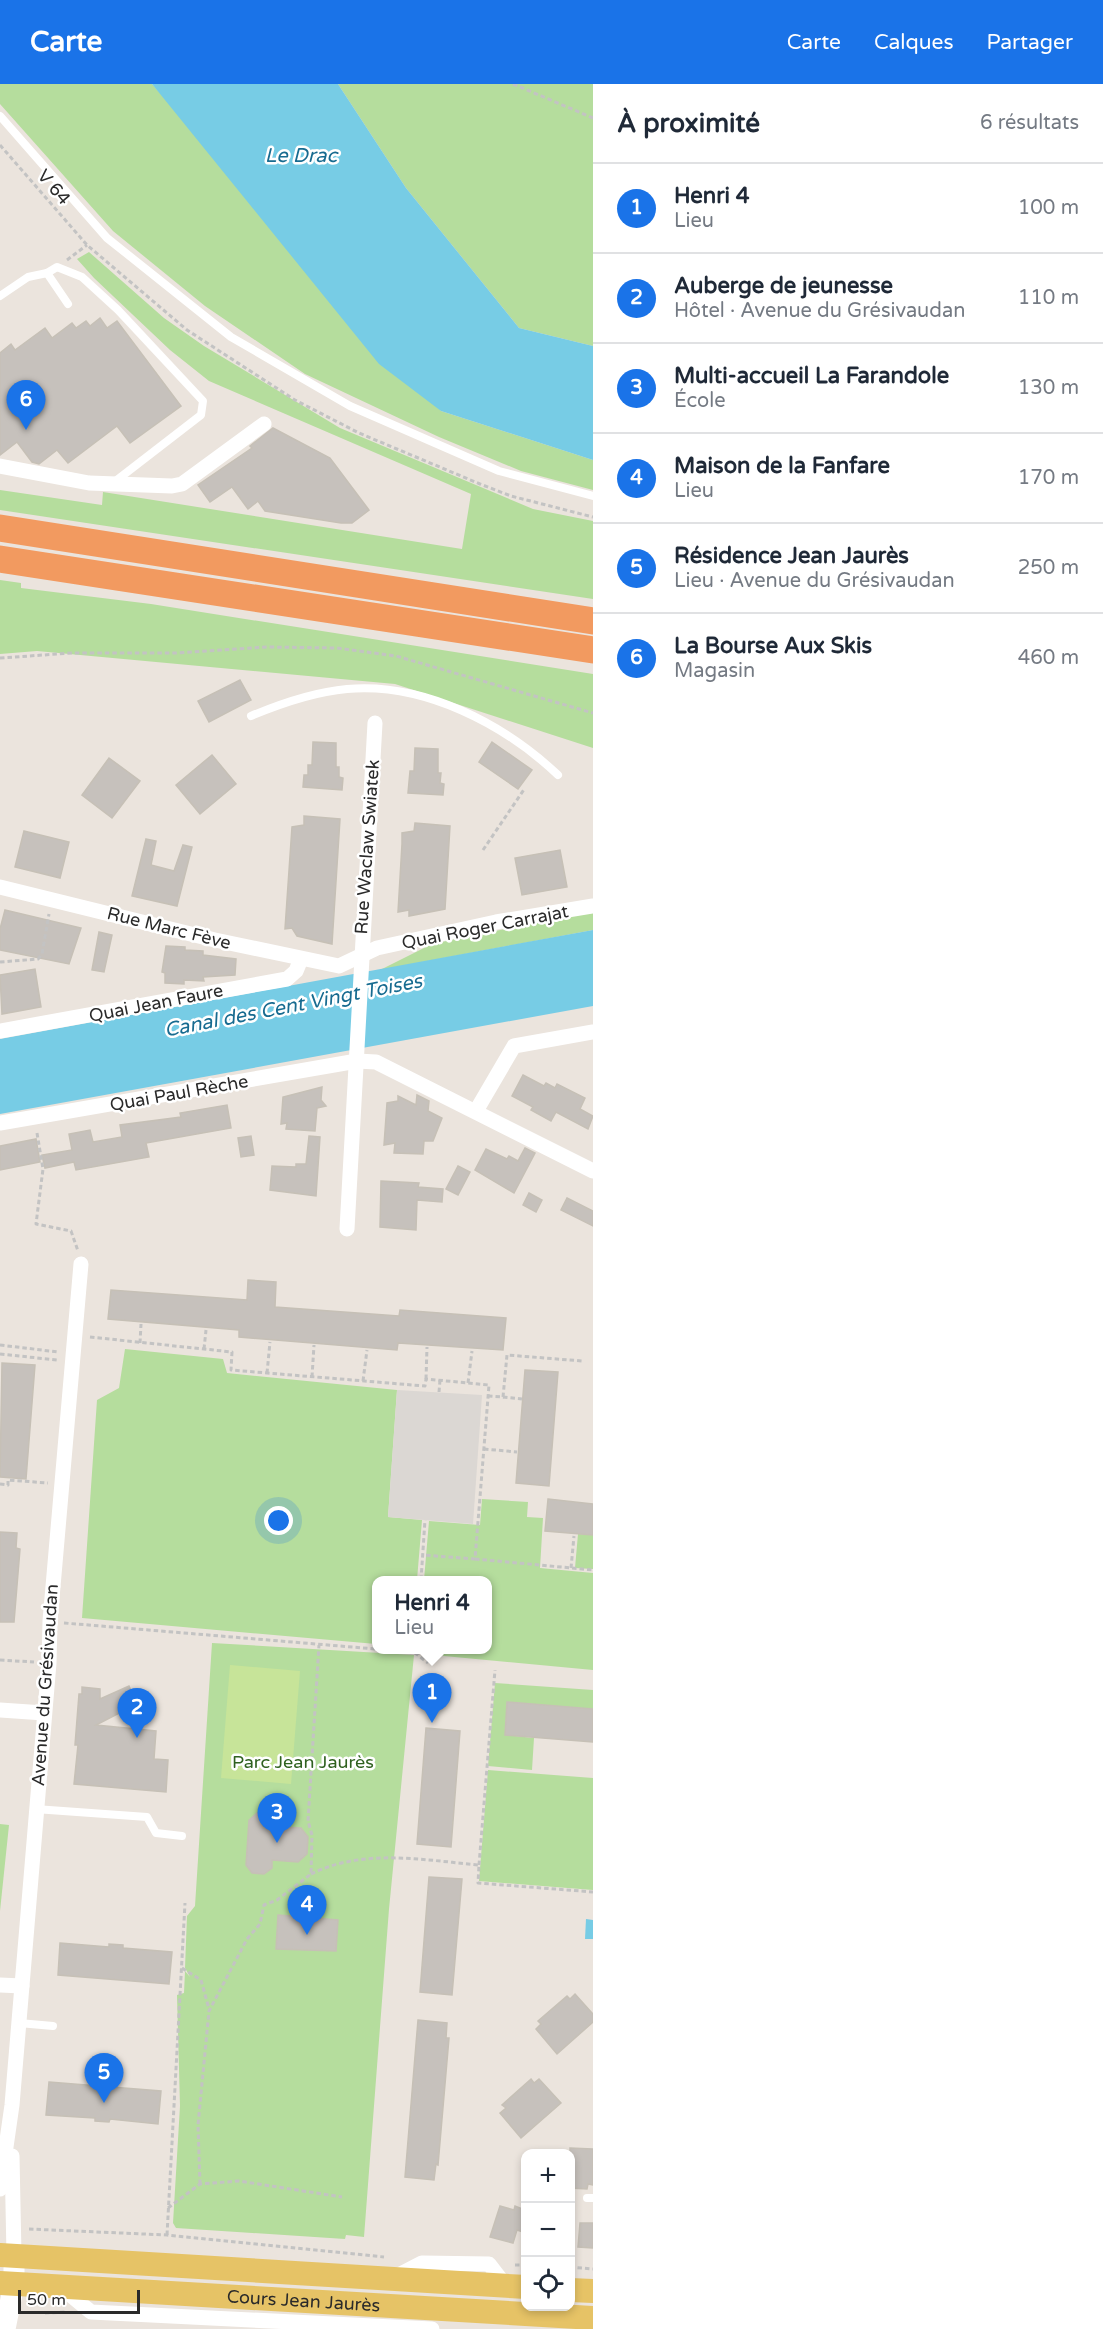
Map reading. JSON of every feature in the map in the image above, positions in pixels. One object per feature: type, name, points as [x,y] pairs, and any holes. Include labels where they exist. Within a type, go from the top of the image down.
[{"type":"highway","points":[[0,528],[593,621]]},
{"type":"highway","points":[[0,559],[593,650]]},
{"type":"highway","points":[[516,608],[547,602],[593,609]]},
{"type":"main road","name":"Cours Jean Jaurès","points":[[9,2269],[387,2269],[516,2287]]},
{"type":"main road","name":"Cours Jean Jaurès","points":[[9,2269],[60,2286],[542,2322],[593,2318]]},
{"type":"main road","points":[[4,2329],[9,2269]]},
{"type":"main road","points":[[575,2290],[593,2291]]},
{"type":"street","points":[[0,466],[110,485],[182,484],[264,424]]},
{"type":"street","name":"Rue Waclaw Swiatek","points":[[347,1230],[375,723]]},
{"type":"street","name":"Rue Marc Fève","points":[[0,887],[301,959],[339,966]]},
{"type":"street","name":"Quai Roger Carrajat","points":[[339,966],[360,963],[377,948],[496,922],[593,906]]},
{"type":"street","name":"Quai Jean Faure","points":[[0,1031],[286,979],[296,971],[301,959]]},
{"type":"street","points":[[476,1111],[514,1046],[593,1032]]},
{"type":"street","points":[[357,1056],[376,1062],[593,1171]]},
{"type":"street","name":"Quai Paul Rèche","points":[[0,1123],[357,1056]]},
{"type":"street","name":"Avenue du Grésivaudan","points":[[0,2189],[12,2105],[49,1663],[60,1484],[81,1264]]},
{"type":"street","points":[[0,1710],[44,1713]]},
{"type":"street","points":[[0,1985],[22,1986]]},
{"type":"street","name":"Avenue du Grésivaudan","points":[[9,2269],[12,2105]]},
{"type":"street","name":"Cours Jean Jaurès","points":[[60,2286],[91,2312],[432,2329]]},
{"type":"lane","points":[[0,116],[108,238],[231,336],[350,406],[499,471],[593,496]]},
{"type":"lane","points":[[0,296],[28,277],[47,273],[57,267],[82,277],[118,310],[203,401],[201,415],[110,485]]},
{"type":"lane","points":[[47,273],[68,304]]},
{"type":"lane","points":[[251,716],[278,705],[337,690],[378,688],[409,694],[455,708],[490,724],[519,742],[558,775]]},
{"type":"lane","points":[[36,1809],[147,1817],[156,1833],[182,1836]]},
{"type":"lane","points":[[19,2023],[53,2026]]},
{"type":"path","points":[[513,84],[593,118]]},
{"type":"path","name":"V 64","points":[[0,146],[87,245],[57,267]]},
{"type":"path","points":[[0,658],[72,653],[175,653],[267,647],[337,648],[396,656],[593,713]]},
{"type":"path","points":[[483,849],[525,788]]},
{"type":"path","points":[[0,962],[38,959],[42,954],[51,900]]},
{"type":"path","points":[[34,1117],[43,1168],[36,1224],[71,1231],[81,1264]]},
{"type":"path","points":[[140,1343],[141,1324]]},
{"type":"path","points":[[204,1349],[207,1330]]},
{"type":"path","points":[[73,1335],[232,1352],[231,1370],[425,1386],[427,1347]]},
{"type":"path","points":[[267,1373],[270,1342]]},
{"type":"path","points":[[0,1345],[71,1357]]},
{"type":"path","points":[[312,1377],[314,1345]]},
{"type":"path","points":[[363,1381],[367,1350]]},
{"type":"path","points":[[468,1383],[472,1351]]},
{"type":"path","points":[[0,1354],[71,1357]]},
{"type":"path","points":[[503,1397],[507,1355],[582,1361]]},
{"type":"path","points":[[426,1379],[489,1385],[475,1559]]},
{"type":"path","points":[[439,1392],[440,1380]]},
{"type":"path","points":[[488,1396],[522,1399]]},
{"type":"path","points":[[484,1449],[517,1452]]},
{"type":"path","points":[[0,1484],[8,1485],[8,1480],[60,1484]]},
{"type":"path","points":[[421,1576],[425,1520]]},
{"type":"path","points":[[571,1568],[574,1536]]},
{"type":"path","points":[[423,1555],[593,1570]]},
{"type":"path","points":[[50,1622],[372,1649]]},
{"type":"path","points":[[311,1874],[312,1835],[308,1821],[319,1645]]},
{"type":"path","points":[[419,1654],[428,1664]]},
{"type":"path","points":[[0,1660],[49,1663]]},
{"type":"path","points":[[495,1670],[478,1883],[593,1892]]},
{"type":"path","points":[[209,2011],[247,1939],[260,1924],[264,1905],[277,1900],[311,1874],[345,1860],[382,1857],[479,1865]]},
{"type":"path","points":[[167,2235],[185,1903]]},
{"type":"path","points":[[182,1968],[201,1980],[209,2011],[198,2125],[200,2184]]},
{"type":"path","points":[[168,2208],[200,2184],[239,2181],[342,2197]]},
{"type":"path","points":[[27,2229],[167,2235],[387,2269]]},
{"type":"path","points":[[575,2267],[593,2269]]},
{"type":"green space","points":[[0,84],[152,84],[441,411],[593,460],[593,490],[521,471],[439,437],[305,374],[205,306],[113,231],[0,104]]},
{"type":"green space","points":[[338,84],[593,84],[593,346],[519,328],[406,188]]},
{"type":"green space","points":[[89,252],[164,318],[204,346],[340,428],[533,509],[593,521],[593,599],[0,510],[0,490],[102,505],[103,492],[462,549],[471,494],[209,381],[170,350],[94,278],[77,259]]},
{"type":"green space","points":[[0,580],[21,583],[21,588],[151,604],[593,674],[593,748],[395,684],[37,651],[0,654]]},
{"type":"green space","points":[[593,911],[593,930],[380,970],[432,944]]},
{"type":"green space","points":[[125,1349],[223,1359],[227,1373],[397,1390],[388,1517],[422,1520],[417,1576],[372,1576],[372,1644],[82,1618],[97,1400],[119,1388]]},
{"type":"green space","points":[[482,1499],[528,1502],[527,1517],[543,1518],[540,1568],[593,1573],[593,1670],[440,1654],[492,1654],[492,1576],[424,1576],[429,1521],[480,1525]]},
{"type":"green space","points":[[578,1534],[593,1535],[593,1569],[575,1568]]},
{"type":"green space","name":"Parc Jean Jaurès","points":[[212,1643],[414,1655],[389,1909],[364,2237],[346,2235],[345,2239],[176,2228],[173,2223],[180,2106],[177,1995],[184,1993],[185,1971],[190,1977],[185,1968],[187,1916],[195,1906]]},
{"type":"green space","points":[[230,1665],[300,1671],[291,1784],[221,1778]]},
{"type":"green space","points":[[495,1683],[593,1690],[593,1709],[507,1702],[505,1735],[534,1738],[532,1770],[488,1766]]},
{"type":"green space","points":[[488,1770],[593,1778],[593,1890],[479,1881]]},
{"type":"green space","points":[[0,1824],[9,1825],[0,1911]]},
{"type":"shaded area","points":[[397,1390],[482,1395],[473,1524],[388,1517]]},
{"type":"water","name":"Le Drac","points":[[152,84],[338,84],[406,188],[519,328],[593,346],[593,460],[441,411],[379,364]]},
{"type":"water","name":"Canal des Cent Vingt Toises","points":[[593,930],[593,1006],[0,1114],[0,1039]]},
{"type":"water","points":[[586,1919],[593,1920],[593,1939],[585,1939]]},
{"type":"building","points":[[100,318],[107,328],[117,321],[181,406],[130,443],[117,426],[68,463],[57,450],[39,464],[32,462],[17,442],[0,455],[0,353],[11,344],[15,350],[45,328],[52,338],[72,323],[76,328],[86,321],[90,326]]},
{"type":"building","points":[[273,428],[330,458],[369,510],[352,523],[341,523],[265,511],[258,501],[248,509],[232,487],[210,502],[198,485],[252,448],[250,446]]},
{"type":"building","points":[[240,680],[251,700],[209,722],[198,701]]},
{"type":"building","points":[[313,742],[336,743],[336,767],[339,767],[339,777],[343,778],[342,790],[303,787],[304,775],[308,775],[308,765],[312,765]]},
{"type":"building","points":[[492,742],[532,770],[518,789],[479,762]]},
{"type":"building","points":[[415,748],[438,749],[438,773],[441,773],[440,783],[444,784],[443,795],[408,793],[410,771],[414,771]]},
{"type":"building","points":[[212,755],[236,784],[200,814],[176,785]]},
{"type":"building","points":[[109,758],[140,781],[112,818],[82,795]]},
{"type":"building","points":[[304,816],[340,819],[332,944],[297,936],[292,928],[285,929],[292,827],[304,825]]},
{"type":"building","points":[[415,823],[450,826],[445,909],[409,916],[409,910],[398,912],[402,833],[414,831]]},
{"type":"building","points":[[24,831],[69,842],[60,878],[15,867]]},
{"type":"building","points":[[146,839],[156,841],[151,865],[174,871],[183,845],[192,847],[177,906],[132,896]]},
{"type":"building","points":[[560,850],[567,887],[522,895],[515,858]]},
{"type":"building","points":[[5,910],[81,928],[69,964],[0,950],[0,929]]},
{"type":"building","points":[[99,932],[112,935],[104,972],[92,970]]},
{"type":"building","points":[[166,946],[185,947],[185,950],[203,951],[203,955],[236,959],[235,975],[203,977],[204,981],[184,980],[184,984],[165,983],[165,973],[162,972]]},
{"type":"building","points":[[35,969],[41,1007],[2,1014],[0,975]]},
{"type":"building","points":[[523,1075],[544,1086],[546,1083],[555,1088],[557,1084],[585,1098],[580,1109],[593,1116],[588,1129],[556,1112],[551,1121],[531,1110],[533,1107],[512,1096]]},
{"type":"building","points":[[322,1087],[321,1100],[326,1106],[317,1108],[315,1131],[286,1129],[287,1123],[281,1124],[283,1097]]},
{"type":"building","points":[[417,1095],[429,1101],[428,1111],[442,1118],[433,1141],[424,1141],[423,1154],[394,1153],[395,1143],[384,1145],[387,1103],[398,1101],[398,1096],[416,1105]]},
{"type":"building","points":[[227,1105],[231,1128],[146,1143],[149,1157],[76,1170],[74,1162],[45,1168],[42,1155],[72,1150],[69,1134],[90,1130],[93,1142],[122,1137],[120,1125],[181,1117],[180,1113]]},
{"type":"building","points":[[251,1136],[254,1155],[241,1157],[238,1138]]},
{"type":"building","points":[[309,1136],[320,1137],[316,1196],[270,1190],[272,1166],[296,1167],[296,1164],[306,1164]]},
{"type":"building","points":[[36,1139],[40,1162],[0,1170],[0,1146]]},
{"type":"building","points":[[525,1148],[535,1153],[514,1193],[475,1170],[486,1149],[507,1159],[509,1156],[518,1161]]},
{"type":"building","points":[[458,1166],[470,1172],[458,1195],[446,1189]]},
{"type":"building","points":[[381,1181],[419,1183],[418,1187],[443,1189],[442,1202],[417,1200],[416,1230],[380,1227]]},
{"type":"building","points":[[529,1193],[542,1200],[536,1212],[523,1205]]},
{"type":"building","points":[[567,1198],[593,1211],[593,1226],[561,1210]]},
{"type":"building","points":[[248,1280],[276,1282],[275,1307],[399,1316],[400,1310],[506,1318],[503,1350],[398,1343],[397,1350],[239,1337],[239,1330],[108,1319],[111,1290],[247,1300]]},
{"type":"building","points":[[2,1363],[35,1365],[26,1479],[0,1477]]},
{"type":"building","points":[[525,1370],[558,1372],[549,1486],[516,1483]]},
{"type":"building","points":[[548,1499],[593,1504],[593,1535],[545,1531]]},
{"type":"building","points":[[0,1532],[17,1533],[16,1548],[20,1549],[14,1622],[0,1622]]},
{"type":"building","points":[[129,1686],[137,1704],[96,1725],[156,1731],[154,1759],[168,1760],[166,1792],[74,1784],[78,1745],[75,1745],[79,1694],[82,1694],[82,1687],[100,1689],[100,1699]]},
{"type":"building","points":[[507,1702],[593,1709],[593,1742],[505,1735]]},
{"type":"building","points":[[426,1728],[460,1731],[451,1847],[417,1844]]},
{"type":"building","points":[[257,1813],[269,1814],[280,1827],[301,1828],[308,1837],[307,1854],[298,1862],[272,1860],[272,1868],[264,1874],[252,1873],[246,1865],[249,1820]]},
{"type":"building","points":[[429,1877],[462,1879],[452,1995],[420,1992]]},
{"type":"building","points":[[278,1915],[338,1920],[336,1951],[276,1949]]},
{"type":"building","points":[[60,1943],[109,1947],[109,1944],[123,1945],[123,1948],[172,1952],[169,1984],[58,1975]]},
{"type":"building","points":[[575,1994],[593,2014],[593,2022],[557,2054],[536,2029],[541,2024],[538,2021],[567,1996],[570,1999]]},
{"type":"building","points":[[418,2020],[447,2023],[446,2038],[449,2038],[438,2165],[436,2164],[434,2180],[405,2177]]},
{"type":"building","points":[[531,2079],[534,2083],[539,2079],[561,2103],[521,2138],[500,2113],[506,2108],[502,2105]]},
{"type":"building","points":[[49,2082],[161,2091],[158,2124],[110,2119],[109,2122],[95,2121],[95,2118],[46,2115]]},
{"type":"building","points":[[570,2148],[593,2149],[593,2185],[588,2184],[587,2189],[575,2188],[575,2149]]},
{"type":"building","points":[[500,2206],[514,2210],[515,2206],[521,2208],[521,2231],[517,2230],[513,2243],[490,2237]]},
{"type":"building","points":[[580,2223],[593,2223],[593,2248],[578,2247]]},
{"type":"place","name":"La Bourse Aux Skis","points":[[26,430]]},
{"type":"place","name":"Henri 4","points":[[432,1723]]},
{"type":"place","name":"Auberge de jeunesse","points":[[137,1738]]},
{"type":"place","name":"Multi-accueil La Farandole","points":[[277,1843]]},
{"type":"place","name":"Maison de la Fanfare","points":[[307,1935]]},
{"type":"place","name":"Résidence Jean Jaurès","points":[[104,2103]]}]
